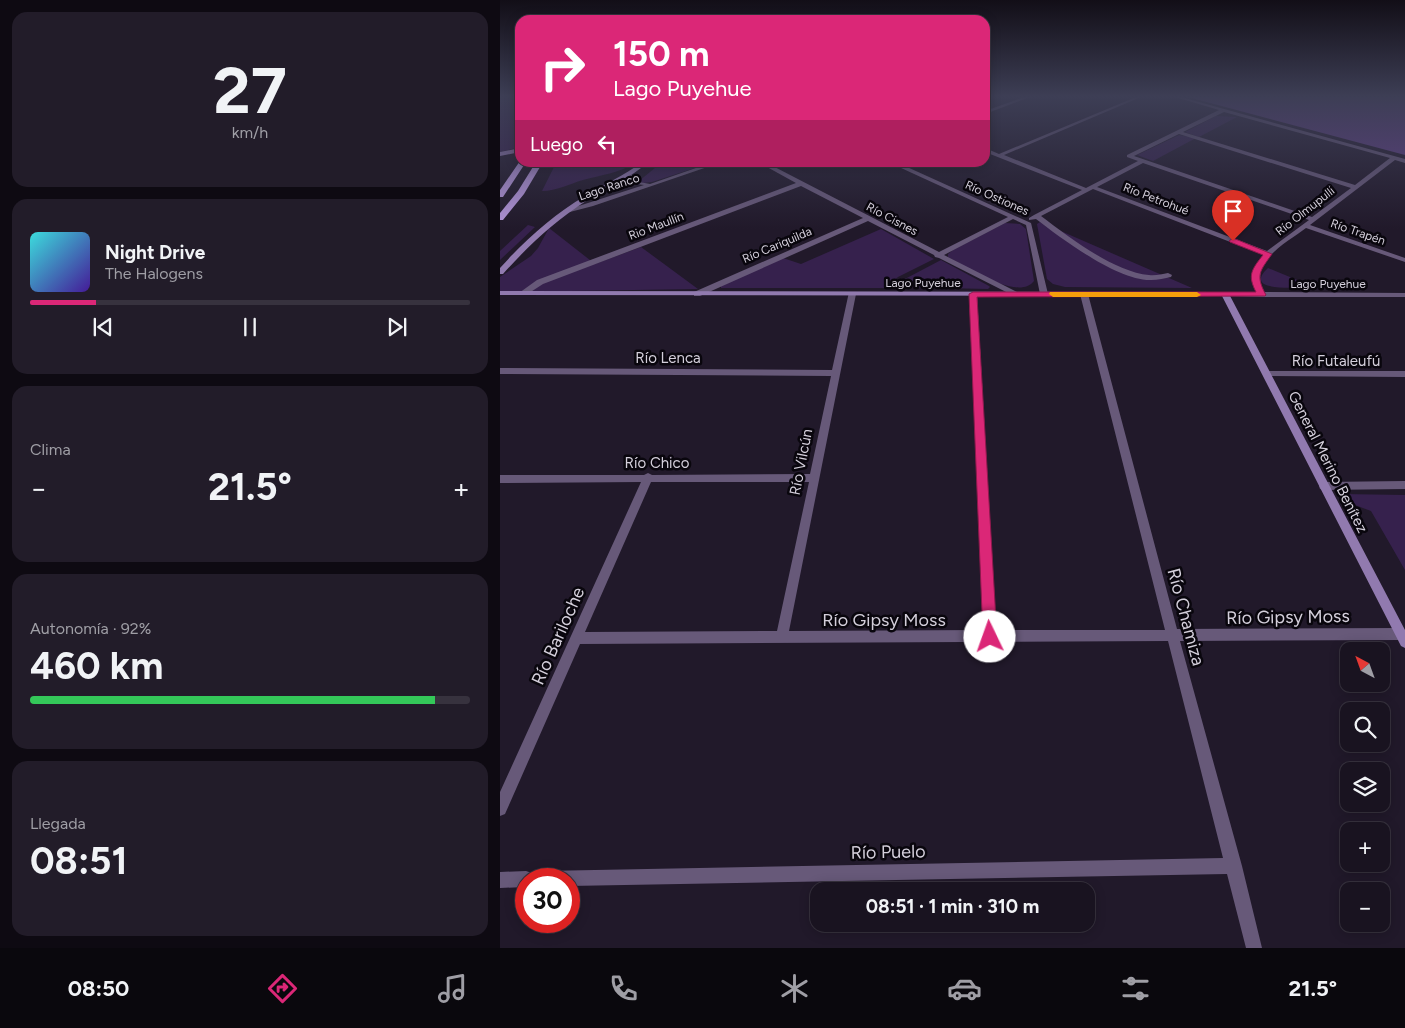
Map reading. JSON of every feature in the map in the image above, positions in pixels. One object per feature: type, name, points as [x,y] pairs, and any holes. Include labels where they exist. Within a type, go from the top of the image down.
[{"type":"main road","points":[[503,192],[520,167]]},
{"type":"main road","points":[[500,218],[524,188],[537,167]]},
{"type":"street","points":[[1000,155],[1033,141]]},
{"type":"street","points":[[1142,161],[1129,156],[1160,141]]},
{"type":"street","points":[[1209,141],[1355,186]]},
{"type":"street","points":[[1335,141],[1405,161]]},
{"type":"street","points":[[500,154],[515,151]]},
{"type":"street","name":"Río Petrohué","points":[[990,152],[1268,254]]},
{"type":"street","name":"Río Olmupulli","points":[[1262,295],[1255,282],[1255,274],[1268,254],[1394,158]]},
{"type":"street","points":[[1029,224],[1030,220],[1036,216],[1142,161]]},
{"type":"street","name":"Río Trapén","points":[[1142,161],[1312,219]]},
{"type":"street","points":[[500,272],[541,230],[566,211],[639,167]]},
{"type":"street","name":"Lago Ranco","points":[[566,211],[578,209],[705,167]]},
{"type":"street","name":"Río Cisnes","points":[[769,167],[937,256],[1014,294]]},
{"type":"street","name":"Río Ostiones","points":[[901,167],[1029,224],[1044,294]]},
{"type":"street","name":"Lago Ranco","points":[[629,174],[629,180],[634,183],[658,183]]},
{"type":"street","name":"Rio Maullín","points":[[523,293],[540,282],[800,184]]},
{"type":"street","name":"Río Ostiones","points":[[1036,216],[1078,247],[1124,272],[1150,278],[1168,275]]},
{"type":"street","points":[[937,256],[1013,217]]},
{"type":"street","name":"Río Cariquilda","points":[[696,294],[867,219]]},
{"type":"street","name":"Río Trapén","points":[[1304,225],[1405,260]]},
{"type":"street","name":"Lago Puyehue","points":[[500,293],[1405,295]]},
{"type":"street","name":"Río Vilcún","points":[[782,637],[852,294]]},
{"type":"street","points":[[973,294],[990,637]]},
{"type":"street","name":"Río Chamiza","points":[[1084,294],[1254,948]]},
{"type":"street","name":"General Merino Benítez","points":[[1225,294],[1403,638]]},
{"type":"street","name":"Río Lenca","points":[[500,371],[835,373]]},
{"type":"street","name":"Río Futaleufú","points":[[1267,374],[1405,374]]},
{"type":"street","name":"Río Chico","points":[[500,479],[648,477],[813,478]]},
{"type":"street","name":"Río Bariloche","points":[[500,809],[648,477]]},
{"type":"street","points":[[1324,486],[1405,485]]},
{"type":"street","name":"Río Gipsy Moss","points":[[577,638],[1172,636],[1403,638]]},
{"type":"street","name":"Río Puelo","points":[[580,878],[1234,866]]},
{"type":"street","points":[[500,880],[515,879]]},
{"type":"shaded area","points":[[500,141],[515,141],[515,148],[500,152]]},
{"type":"shaded area","points":[[1166,141],[1190,141],[1153,161],[1137,155]]},
{"type":"shaded area","points":[[1354,141],[1405,141],[1405,155]]},
{"type":"shaded area","points":[[554,167],[626,167],[558,189],[542,191]]},
{"type":"shaded area","points":[[656,167],[698,167],[652,182],[643,183],[639,181]]},
{"type":"shaded area","points":[[1040,222],[1192,288],[1065,287],[1053,284],[1047,279],[1037,224]]},
{"type":"shaded area","points":[[1005,223],[1020,224],[1026,229],[1034,281],[1026,286],[1005,285],[979,274],[948,257],[948,254],[953,250]]},
{"type":"shaded area","points":[[528,225],[535,227],[500,260],[500,251]]},
{"type":"shaded area","points":[[549,228],[595,264],[641,247],[698,289],[500,292],[500,277],[531,256],[538,248]]},
{"type":"shaded area","points":[[881,229],[934,259],[898,277],[891,283],[890,288],[721,288],[721,286],[783,258],[801,264]]},
{"type":"shaded area","points":[[941,260],[990,287],[988,289],[898,287],[903,280]]},
{"type":"shaded area","points":[[1268,268],[1314,287],[1287,288],[1267,285],[1262,282],[1261,276]]},
{"type":"shaded area","points":[[1341,494],[1405,495],[1405,570],[1371,511],[1344,501]]},
{"type":"slow traffic","points":[[1053,294],[1197,295]]},
{"type":"route","points":[[990,637],[973,294],[1262,295],[1255,282],[1255,274],[1268,254],[1233,241]]}]
